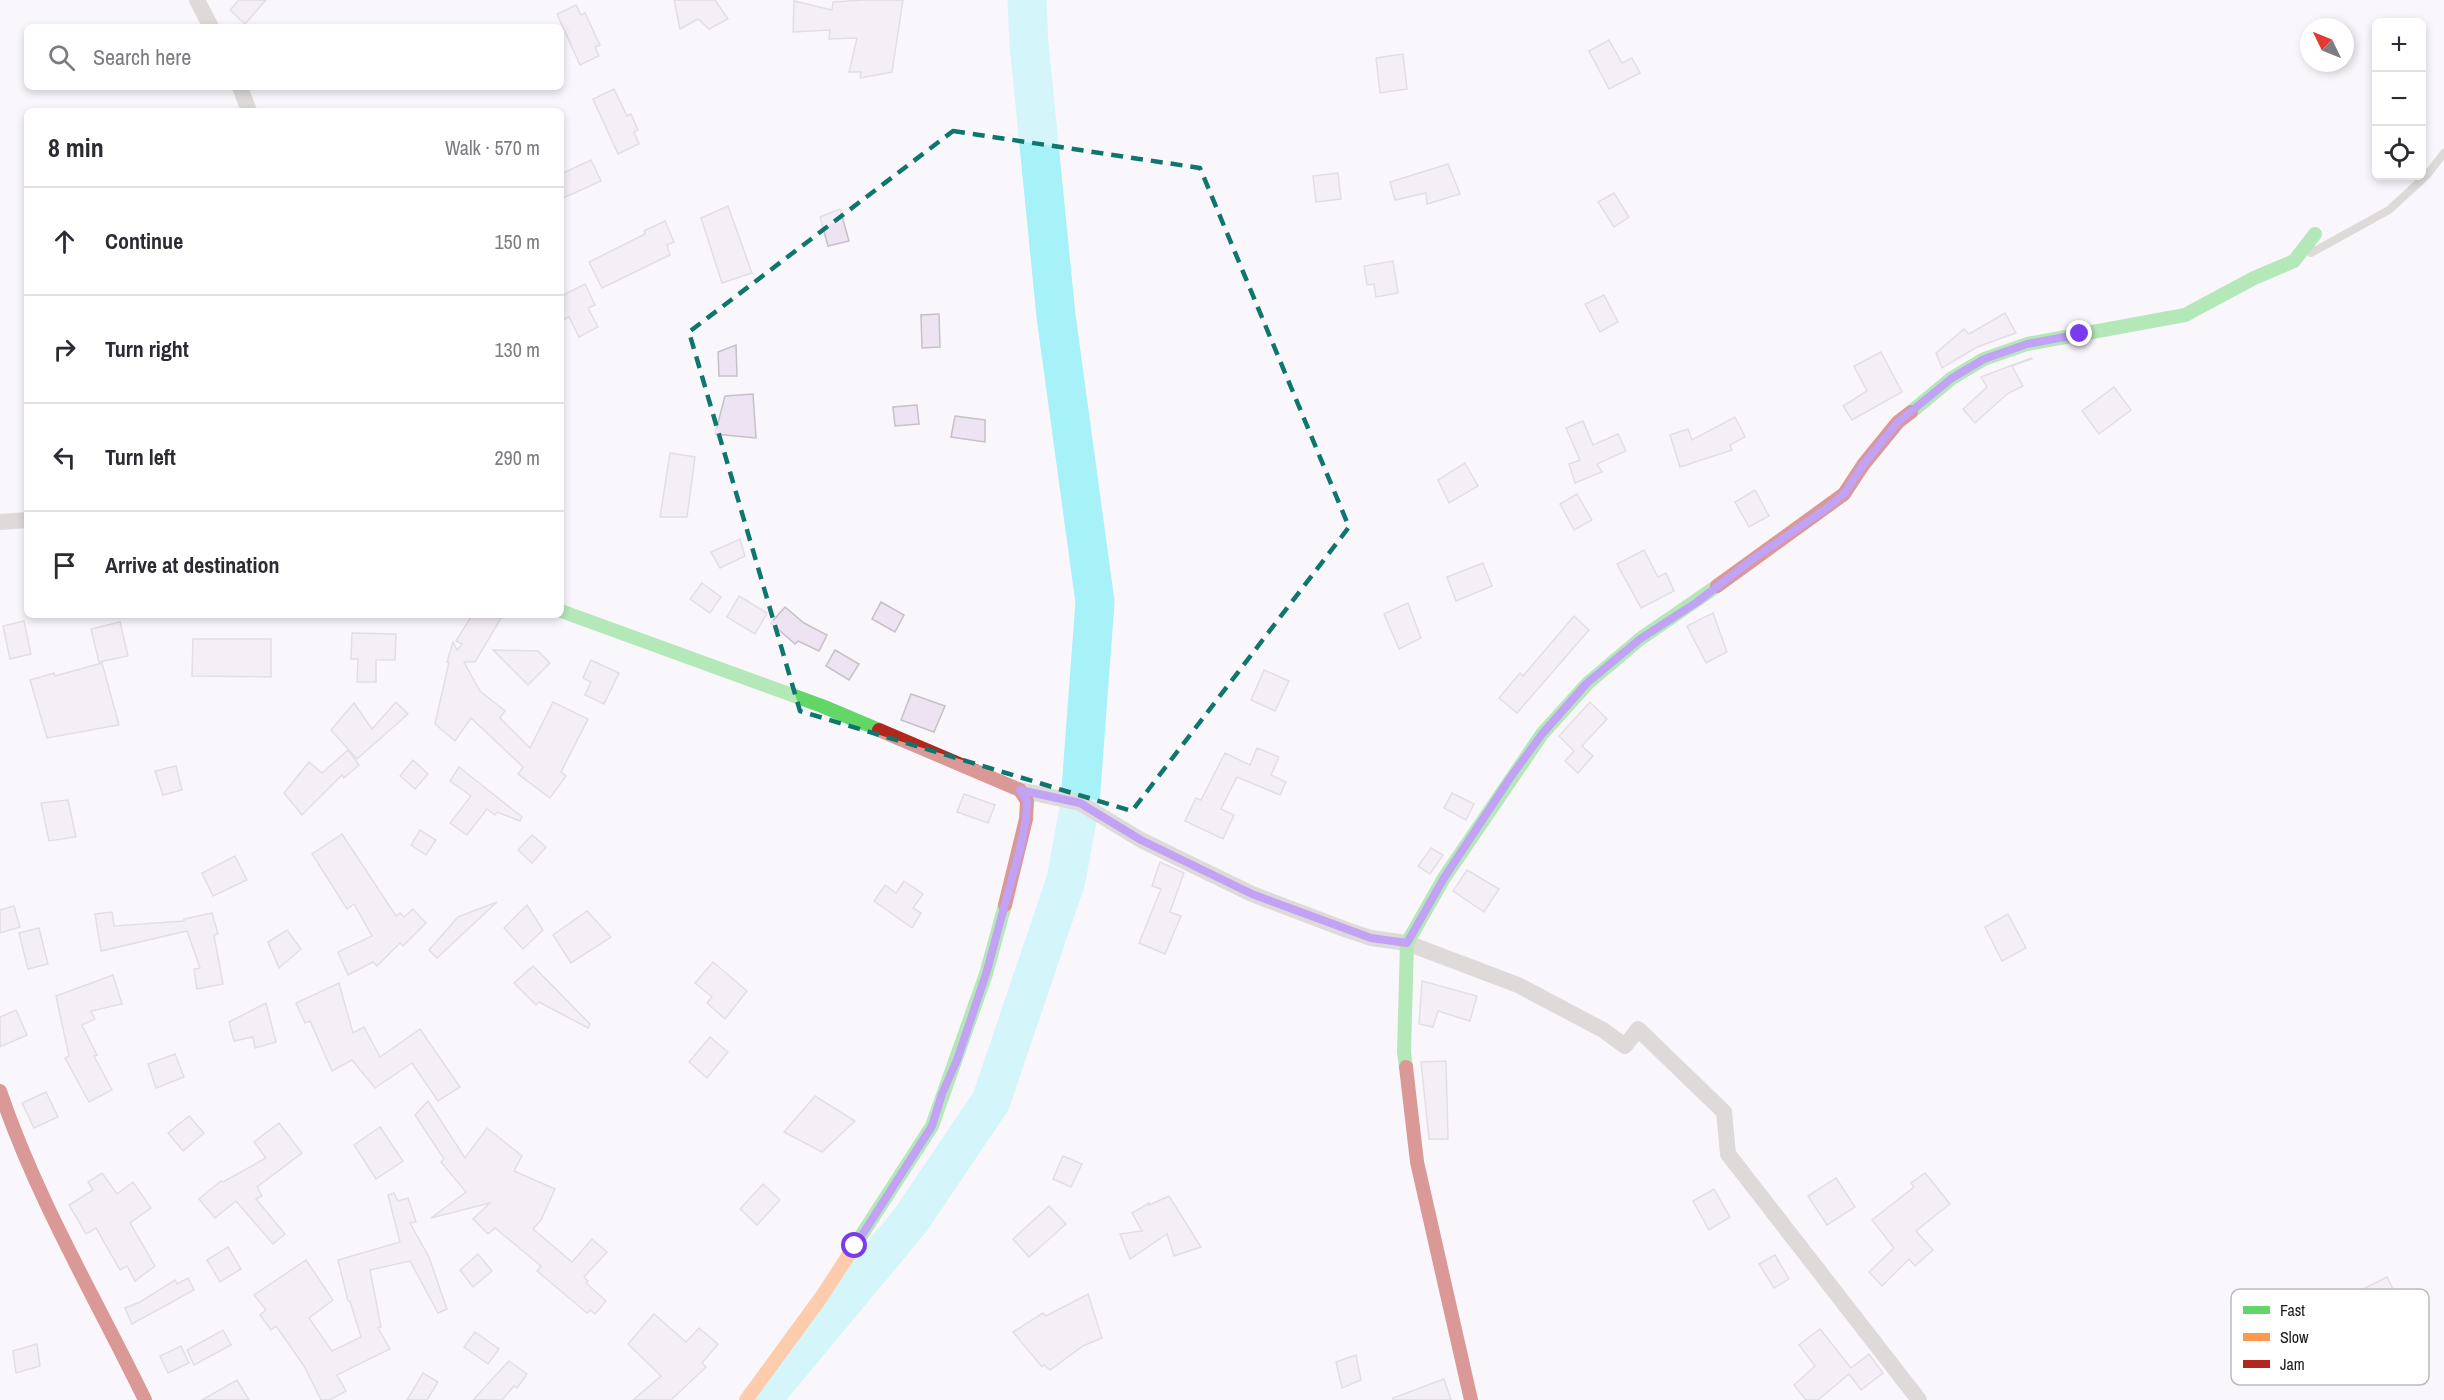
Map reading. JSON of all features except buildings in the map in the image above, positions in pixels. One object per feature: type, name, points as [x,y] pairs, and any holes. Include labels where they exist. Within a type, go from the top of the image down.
[{"type":"street","points":[[197,0],[209,24]]},
{"type":"street","points":[[241,90],[248,108]]},
{"type":"street","points":[[1471,1400],[1417,1162],[1404,1052],[1407,943],[1444,878],[1510,778],[1542,734],[1587,683],[1640,639],[1697,602],[1844,494],[1863,465],[1898,422],[1932,393],[1984,359],[2027,344],[2185,315],[2254,278],[2294,261],[2315,234]]},
{"type":"street","points":[[0,522],[24,520]]},
{"type":"street","points":[[564,612],[822,706],[1020,790],[1080,803],[1141,840],[1252,894],[1363,936],[1407,943],[1518,985],[1595,1025],[1625,1046],[1638,1029],[1724,1112],[1728,1154],[1919,1400]]},
{"type":"street","points":[[746,1400],[822,1296],[932,1126],[986,974],[1020,849],[1027,801],[1020,790]]},
{"type":"street","points":[[0,1091],[42,1199],[87,1291],[123,1353],[146,1400]]},
{"type":"lane","points":[[2294,261],[2389,210],[2427,175],[2444,153]]},
{"type":"highlighted area","points":[[953,131],[1200,168],[1349,527],[1132,811],[800,711],[689,332]]},
{"type":"waterway","points":[[761,1400],[910,1221],[991,1101],[1066,880],[1080,803],[1095,602],[1056,316],[1029,44],[1027,0]]},
{"type":"traffic: fast","points":[[1911,412],[1952,378],[1984,359],[2027,344],[2185,315],[2254,278],[2294,261],[2315,234]]},
{"type":"traffic: fast","points":[[1406,1067],[1404,1052],[1407,943],[1444,878],[1542,734],[1588,683],[1640,639],[1717,586]]},
{"type":"traffic: fast","points":[[564,612],[822,706],[879,730]]},
{"type":"traffic: fast","points":[[848,1256],[932,1126],[986,974],[1005,905]]},
{"type":"traffic: slow","points":[[746,1400],[822,1296],[848,1256]]},
{"type":"traffic: jam","points":[[1717,586],[1844,494],[1863,465],[1898,422],[1911,412]]},
{"type":"traffic: jam","points":[[879,730],[1020,790],[1027,801],[1026,819],[1005,905]]},
{"type":"traffic: jam","points":[[1406,1067],[1417,1162],[1471,1400]]},
{"type":"traffic: jam","points":[[0,1091],[49,1210],[145,1400]]},
{"type":"route","points":[[855,1246],[932,1126],[942,1094],[957,1060],[986,974],[1020,849],[1027,801],[1020,790],[1080,803],[1141,840],[1252,894],[1371,938],[1407,943],[1444,878],[1510,778],[1542,734],[1587,683],[1640,639],[1697,602],[1844,494],[1863,465],[1898,422],[1952,378],[1984,359],[2027,344],[2080,334]]}]
